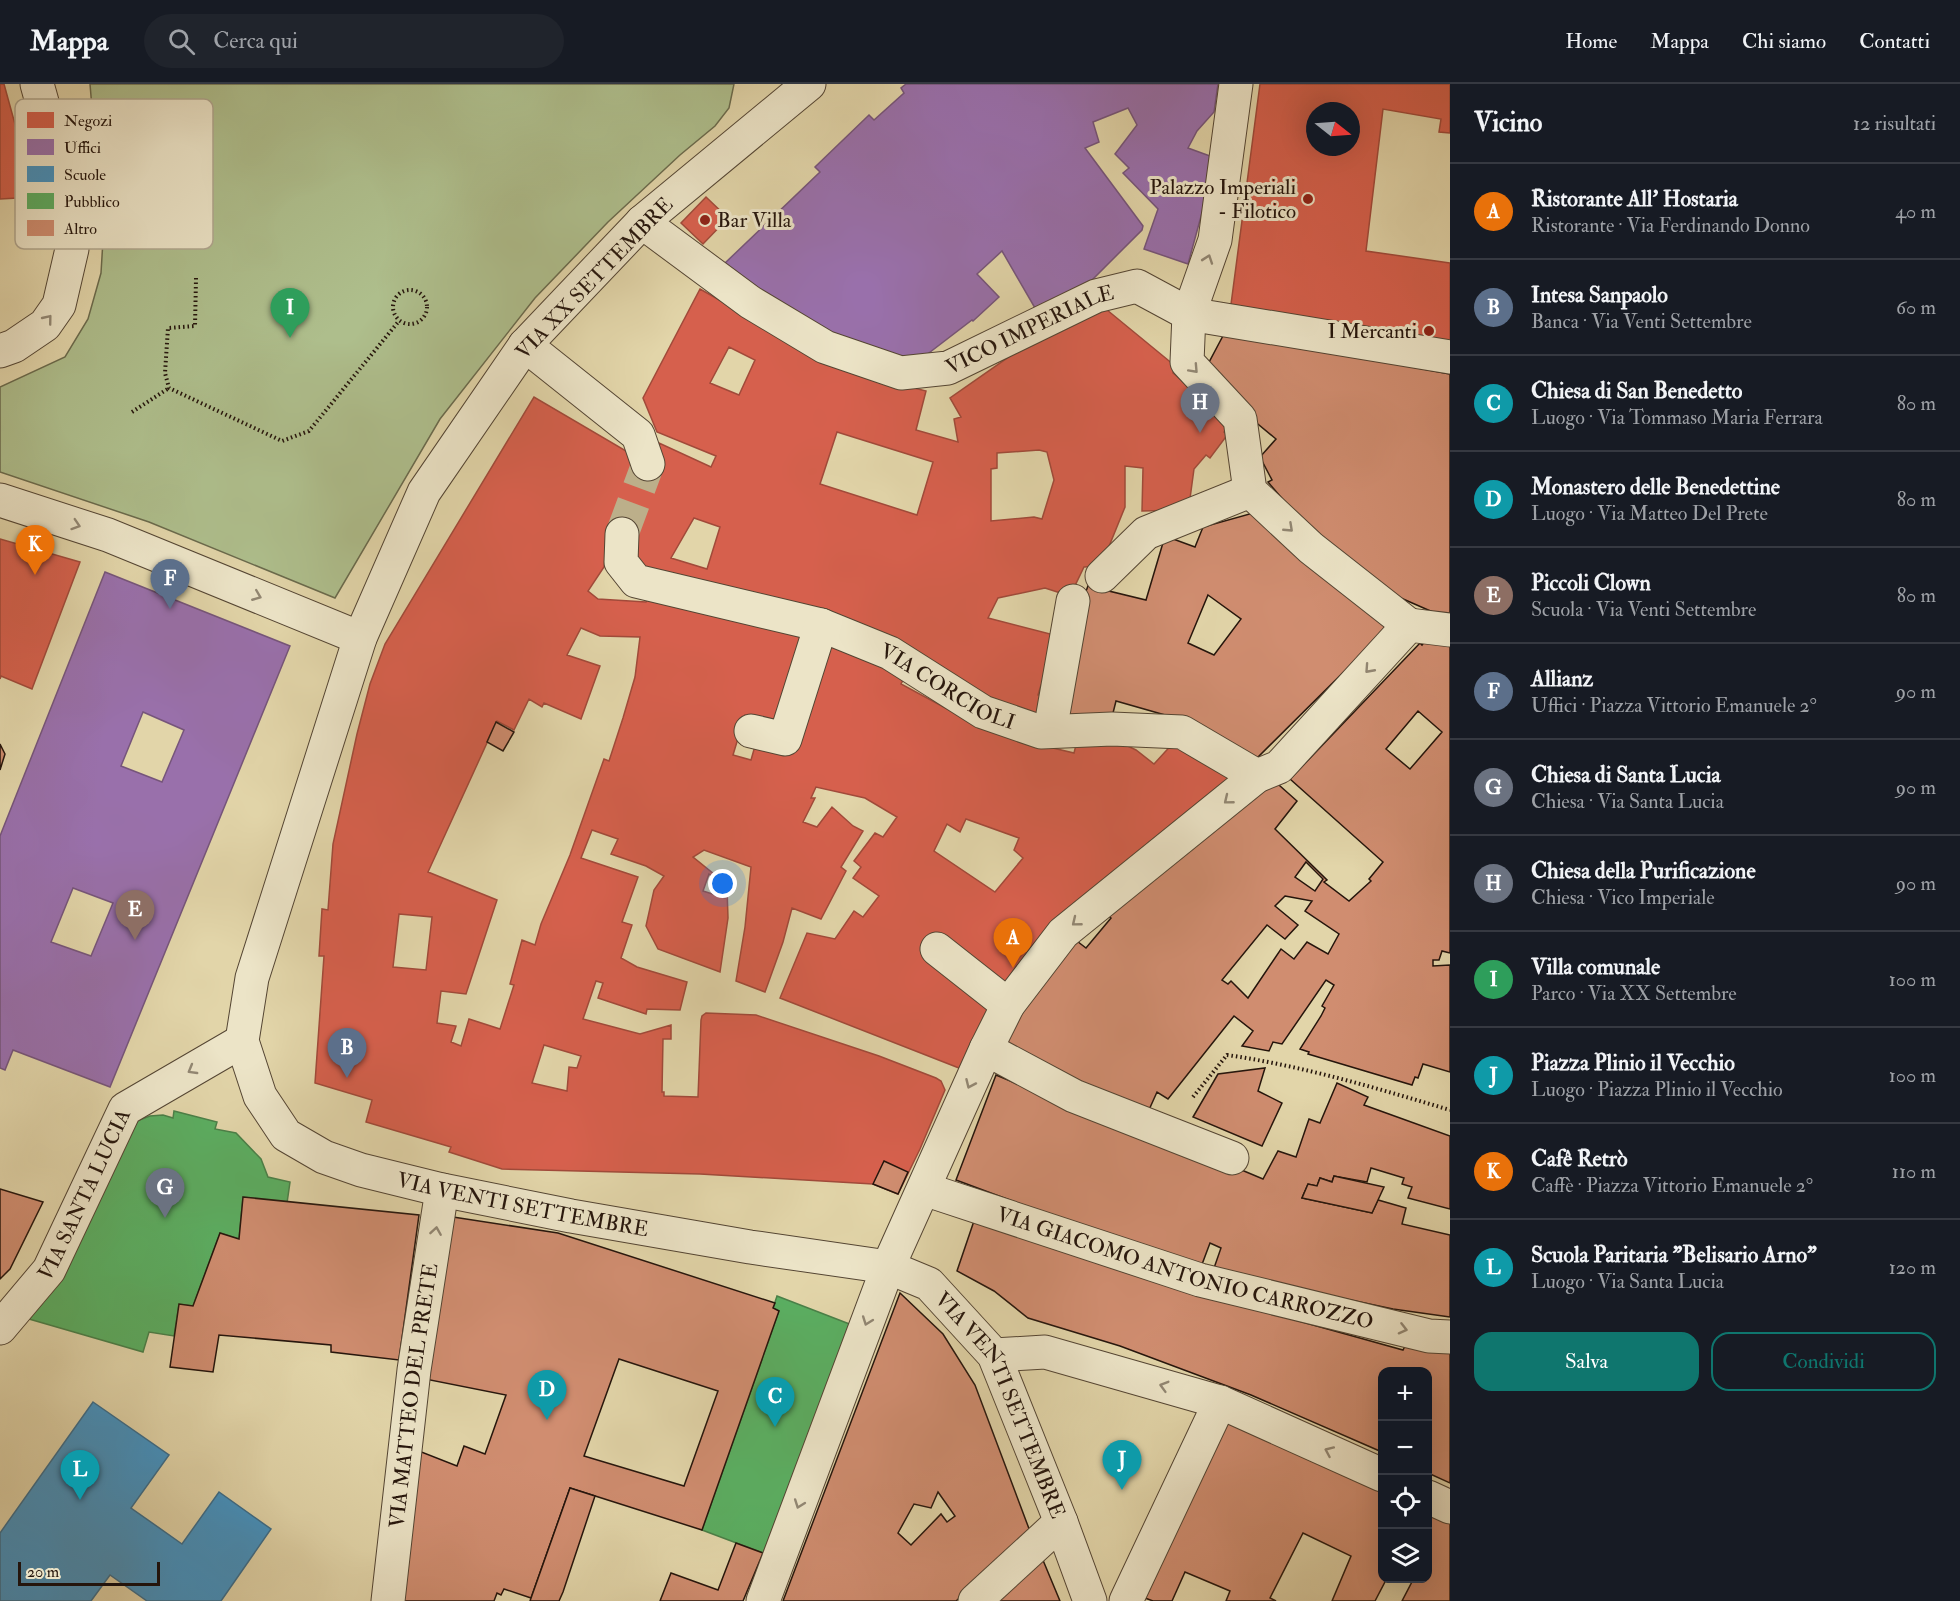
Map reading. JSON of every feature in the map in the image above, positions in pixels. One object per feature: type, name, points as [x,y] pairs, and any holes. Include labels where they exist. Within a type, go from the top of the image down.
[{"type":"street","points":[[38,84],[42,99]]},
{"type":"street","points":[[769,116],[776,84]]},
{"type":"street","name":"VIA XX SETTEMBRE","points":[[360,638],[424,492],[525,345],[642,222],[809,84]]},
{"type":"street","points":[[1236,84],[1215,240],[1189,314],[1187,362],[1240,419],[1250,491],[1311,548],[1408,626],[1450,630]]},
{"type":"street","name":"VICO IMPERIALE","points":[[642,222],[750,302],[825,347],[902,373],[948,368],[1096,296],[1137,286],[1189,314],[1450,357]]},
{"type":"street","points":[[0,351],[14,346],[45,325],[59,305],[72,249]]},
{"type":"street","points":[[525,345],[638,435],[648,464]]},
{"type":"street","points":[[1102,576],[1146,532],[1250,491]]},
{"type":"street","points":[[0,500],[108,535],[360,638]]},
{"type":"street","name":"VIA CORCIOLI","points":[[622,534],[621,562],[636,581],[821,625],[890,653],[983,712],[1041,732],[1112,729],[1182,732],[1257,776]]},
{"type":"street","points":[[1050,731],[1073,601]]},
{"type":"street","points":[[750,731],[785,739],[821,625]]},
{"type":"street","points":[[763,1601],[888,1267],[1008,1005],[1063,933],[1257,776],[1279,767],[1408,626]]},
{"type":"street","name":"VIA VENTI SETTEMBRE","points":[[360,638],[252,978],[242,1041],[260,1096],[286,1135],[324,1157],[352,1167],[442,1190],[582,1218],[750,1247],[888,1267],[929,1284],[994,1355],[1090,1601]]},
{"type":"street","points":[[936,950],[1008,1005]]},
{"type":"street","name":"VIA SANTA LUCIA","points":[[0,1328],[50,1270],[125,1109],[242,1041]]},
{"type":"street","points":[[986,1049],[1074,1096],[1232,1158]]},
{"type":"street","name":"VIA GIACOMO ANTONIO CARROZZO","points":[[924,1189],[1200,1280],[1429,1336],[1450,1337]]},
{"type":"street","name":"VIA MATTEO DEL PRETE","points":[[388,1601],[414,1370],[442,1190]]},
{"type":"street","points":[[994,1355],[1046,1352],[1220,1402],[1378,1473]]},
{"type":"street","points":[[1126,1601],[1220,1402]]},
{"type":"street","points":[[1432,1499],[1450,1508]]},
{"type":"street","points":[[975,1601],[1061,1522]]},
{"type":"path","points":[[196,278],[195,326],[168,328],[165,373],[169,388],[282,441],[309,431],[399,321]]},
{"type":"path","points":[[417,292],[425,300],[424,316],[420,321],[410,325],[399,321],[393,312],[394,301],[400,293],[417,292]]},
{"type":"path","points":[[132,412],[169,388]]},
{"type":"path","points":[[1173,1135],[1192,1099],[1227,1055],[1274,1062],[1364,1084],[1450,1110]]},
{"type":"green space","points":[[90,84],[734,84],[729,108],[715,126],[608,222],[535,298],[440,419],[335,598],[149,522],[0,472],[0,387],[65,357],[88,319],[101,273],[102,249],[213,249],[213,99],[91,99]]},
{"type":"building: Negozi","points":[[0,84],[4,84],[15,124],[15,198],[0,199]]},
{"type":"building: Negozi","name":"Palazzo Imperiali - Filotico","points":[[1260,84],[1450,84],[1450,133],[1439,132],[1441,119],[1383,109],[1366,251],[1450,263],[1450,348],[1230,312]]},
{"type":"building: Negozi","name":"Bar Villa","points":[[706,197],[728,218],[703,244],[681,223]]},
{"type":"building: Negozi","points":[[700,289],[825,360],[852,372],[926,391],[916,430],[958,442],[954,419],[961,417],[950,398],[1063,319],[1101,305],[1174,365],[1173,373],[1232,423],[1224,432],[1228,434],[1210,458],[1206,455],[1194,469],[1189,506],[1185,510],[1142,511],[1143,468],[1125,466],[1125,507],[1101,566],[1084,567],[1070,596],[1045,588],[998,598],[988,618],[1058,636],[1047,686],[1041,685],[1038,695],[1045,696],[1041,722],[940,674],[638,566],[609,527],[604,567],[588,591],[598,599],[646,602],[647,600],[805,636],[779,726],[745,715],[733,755],[751,760],[755,746],[787,755],[828,640],[908,671],[901,684],[951,711],[1032,743],[1074,753],[1077,741],[1111,738],[1136,750],[1154,764],[1176,740],[1232,775],[1074,903],[1005,990],[959,1068],[780,998],[807,933],[835,939],[854,911],[863,917],[879,896],[853,878],[861,867],[854,861],[875,833],[883,837],[897,817],[865,798],[816,787],[811,798],[815,798],[803,822],[817,827],[832,807],[853,826],[863,831],[841,867],[846,871],[821,919],[792,908],[783,942],[765,992],[736,981],[745,927],[751,867],[704,850],[693,857],[725,883],[727,888],[728,918],[720,972],[658,949],[646,926],[654,890],[664,876],[646,866],[611,854],[618,839],[592,830],[581,858],[638,877],[622,922],[632,925],[621,958],[637,967],[687,982],[680,1010],[647,1009],[646,1014],[598,998],[603,983],[596,981],[583,1019],[640,1034],[671,1025],[671,1039],[663,1039],[662,1092],[664,1096],[698,1097],[701,1020],[706,1013],[756,1015],[879,1056],[936,1078],[941,1081],[945,1090],[898,1194],[873,1184],[700,1174],[502,1169],[449,1152],[451,1147],[366,1122],[372,1100],[315,1083],[324,956],[319,956],[322,909],[328,910],[333,844],[357,734],[370,684],[385,644],[534,397],[648,464],[659,443],[711,467],[716,456],[657,432],[643,398]],"holes":[[[729,347],[755,360],[739,395],[710,383]],[[837,432],[933,462],[917,515],[820,484]],[[1039,450],[1047,452],[1054,480],[1042,519],[1034,517],[991,521],[991,469],[997,468],[997,453]],[[694,518],[720,527],[707,569],[671,558]],[[581,628],[600,636],[640,637],[635,677],[609,761],[604,759],[535,945],[522,940],[510,984],[514,985],[500,1029],[469,1019],[461,1046],[451,1042],[456,1026],[437,1023],[441,991],[466,994],[497,900],[428,872],[497,721],[514,730],[529,699],[542,707],[544,703],[581,719],[600,666],[567,655]],[[966,819],[1019,838],[1014,850],[1023,858],[995,892],[934,851],[947,824],[960,832]],[[709,874],[724,884],[725,898],[703,891]],[[399,914],[432,917],[426,970],[393,967]],[[544,1045],[581,1056],[577,1068],[569,1067],[567,1091],[532,1083]]]},
{"type":"building: Negozi","points":[[0,539],[80,562],[32,689],[1,676],[0,679]]},
{"type":"building: Uffici","points":[[906,84],[1218,84],[1214,112],[1197,131],[1188,148],[1210,156],[1203,209],[1188,264],[1144,249],[1158,209],[1123,173],[1129,168],[1115,154],[1137,125],[1128,108],[1093,122],[1099,142],[1085,148],[1143,226],[1142,230],[1081,291],[1035,308],[1002,251],[977,274],[999,297],[973,321],[921,359],[892,358],[829,334],[723,265],[820,172],[815,167],[869,115],[874,120],[904,93],[901,88]]},
{"type":"building: Uffici","points":[[105,572],[290,646],[110,1087],[13,1050],[5,1070],[0,1068],[0,836]],"holes":[[[143,712],[184,730],[162,782],[121,766]],[[73,888],[113,903],[91,956],[51,942]]]},
{"type":"building: Scuole","points":[[93,1402],[169,1455],[131,1508],[182,1544],[219,1492],[271,1529],[221,1601],[147,1601],[110,1575],[91,1601],[0,1601],[0,1533]]},
{"type":"building: Pubblico","points":[[174,1111],[217,1122],[215,1129],[236,1133],[261,1159],[268,1177],[290,1182],[287,1203],[243,1197],[239,1239],[220,1233],[193,1306],[179,1304],[174,1336],[149,1332],[143,1352],[29,1319],[134,1122],[150,1116],[163,1115],[173,1118]]},
{"type":"building: Pubblico","points":[[777,1296],[852,1325],[763,1553],[702,1530],[779,1311],[773,1308]]},
{"type":"building: Altro","points":[[1225,332],[1450,374],[1450,615],[1435,613],[1378,588],[1321,544],[1268,482],[1272,480],[1260,457],[1276,439],[1253,420],[1206,368]]},
{"type":"building: Altro","points":[[1253,513],[1389,627],[1255,760],[1172,717],[1116,701],[1111,721],[1061,716],[1074,623],[1088,586],[1146,600],[1165,536],[1195,547],[1203,527]],"holes":[[[1208,595],[1241,619],[1214,655],[1188,643]]]},
{"type":"building: Altro","points":[[1425,641],[1450,644],[1450,953],[1442,951],[1439,960],[1433,960],[1433,966],[1450,965],[1450,1072],[1423,1064],[1418,1078],[1415,1077],[1412,1085],[1308,1054],[1309,1052],[1300,1049],[1321,1016],[1325,1008],[1322,1006],[1334,985],[1326,980],[1282,1044],[1273,1042],[1269,1051],[1242,1046],[1253,1031],[1234,1016],[1168,1099],[1157,1092],[1148,1112],[1114,1099],[1004,1041],[1026,1001],[1073,938],[1086,948],[1111,918],[1106,914],[1271,778],[1297,801],[1275,829],[1327,880],[1324,882],[1349,901],[1371,881],[1369,879],[1383,862],[1290,779],[1420,643],[1422,645]],"holes":[[[1418,711],[1442,732],[1410,769],[1386,749]],[[1306,862],[1323,879],[1315,891],[1295,877]],[[1285,896],[1312,901],[1305,911],[1339,934],[1328,954],[1307,942],[1294,959],[1281,949],[1248,998],[1231,981],[1228,984],[1222,980],[1267,925],[1285,939],[1298,925],[1275,906]]]},
{"type":"building: Altro","points":[[496,722],[514,732],[503,751],[487,742]]},
{"type":"building: Altro","points":[[0,744],[5,754],[0,770]]},
{"type":"building: Altro","points":[[1265,1068],[1258,1091],[1282,1103],[1262,1146],[1193,1117],[1218,1074]]},
{"type":"building: Altro","points":[[996,1075],[1263,1179],[1278,1151],[1296,1157],[1309,1119],[1320,1123],[1337,1083],[1368,1097],[1364,1105],[1450,1136],[1450,1209],[1408,1198],[1412,1187],[1402,1184],[1404,1178],[1371,1168],[1367,1182],[1334,1176],[1332,1182],[1320,1178],[1317,1186],[1308,1184],[1302,1198],[1372,1213],[1378,1200],[1406,1208],[1402,1224],[1450,1235],[1450,1317],[1393,1309],[1213,1271],[1221,1248],[1210,1243],[1201,1267],[1120,1241],[956,1180]]},
{"type":"building: Altro","points":[[884,1161],[908,1172],[898,1194],[873,1184]]},
{"type":"building: Altro","points":[[1334,1176],[1384,1187],[1372,1213],[1302,1198],[1308,1184],[1317,1186],[1320,1178],[1332,1182]]},
{"type":"building: Altro","points":[[0,1189],[43,1202],[10,1269],[0,1279]]},
{"type":"building: Altro","points":[[243,1197],[419,1215],[399,1360],[331,1352],[331,1345],[219,1335],[213,1372],[170,1367],[179,1304],[193,1306],[220,1233],[239,1239]]},
{"type":"building: Altro","points":[[976,1215],[1245,1306],[1403,1350],[1405,1346],[1450,1353],[1450,1483],[1432,1475],[1432,1367],[1378,1367],[1378,1450],[1251,1395],[1120,1346],[1028,1318],[994,1291],[957,1271]]},
{"type":"building: Altro","points":[[453,1217],[558,1233],[775,1303],[773,1308],[779,1311],[702,1530],[570,1488],[531,1598],[504,1589],[501,1595],[497,1593],[494,1601],[404,1601],[419,1451],[457,1466],[464,1446],[485,1454],[506,1395],[425,1379]],"holes":[[[619,1359],[718,1391],[684,1486],[584,1456]]]},
{"type":"building: Altro","points":[[900,1293],[943,1334],[975,1385],[1031,1534],[956,1601],[783,1601]],"holes":[[[938,1492],[955,1516],[947,1522],[941,1514],[911,1545],[898,1533],[914,1504],[931,1508]]]},
{"type":"building: Altro","points":[[1230,1418],[1378,1489],[1378,1583],[1384,1583],[1375,1601],[1332,1601],[1351,1556],[1303,1533],[1270,1598],[1276,1601],[1226,1601],[1230,1591],[1185,1572],[1172,1601],[1153,1601],[1145,1598]]},
{"type":"building: Altro","points":[[570,1488],[595,1496],[563,1592],[559,1601],[530,1601]]},
{"type":"building: Altro","points":[[1432,1515],[1450,1523],[1450,1601],[1402,1601],[1411,1583],[1432,1583]]},
{"type":"building: Altro","points":[[736,1543],[763,1553],[743,1601],[660,1601],[671,1573],[718,1590]]},
{"type":"building: Altro","points":[[1040,1553],[1060,1601],[987,1601]]},
{"type":"tunnel","points":[[622,534],[648,464]]},
{"type":"place","name":"Palazzo Imperiali - Filotico","points":[[1308,199]]},
{"type":"place","name":"Bar Villa","points":[[705,220]]},
{"type":"place","name":"I Mercanti","points":[[1429,331]]},
{"type":"place","name":"Villa comunale","points":[[290,338]]},
{"type":"place","name":"Chiesa della Purificazione","points":[[1200,433]]},
{"type":"place","name":"Cafê Retrò","points":[[35,575]]},
{"type":"place","name":"Allianz","points":[[170,609]]},
{"type":"place","name":"Piccoli Clown","points":[[135,940]]},
{"type":"place","name":"Ristorante All' Hostaria","points":[[1013,968]]},
{"type":"place","name":"Intesa Sanpaolo","points":[[347,1078]]},
{"type":"place","name":"Chiesa di Santa Lucia","points":[[165,1218]]},
{"type":"place","name":"Monastero delle Benedettine","points":[[547,1420]]},
{"type":"place","name":"Chiesa di San Benedetto","points":[[775,1427]]},
{"type":"place","name":"Piazza Plinio il Vecchio","points":[[1122,1490]]},
{"type":"place","name":"Scuola Paritaria \"Belisario Arno\"","points":[[80,1500]]}]
